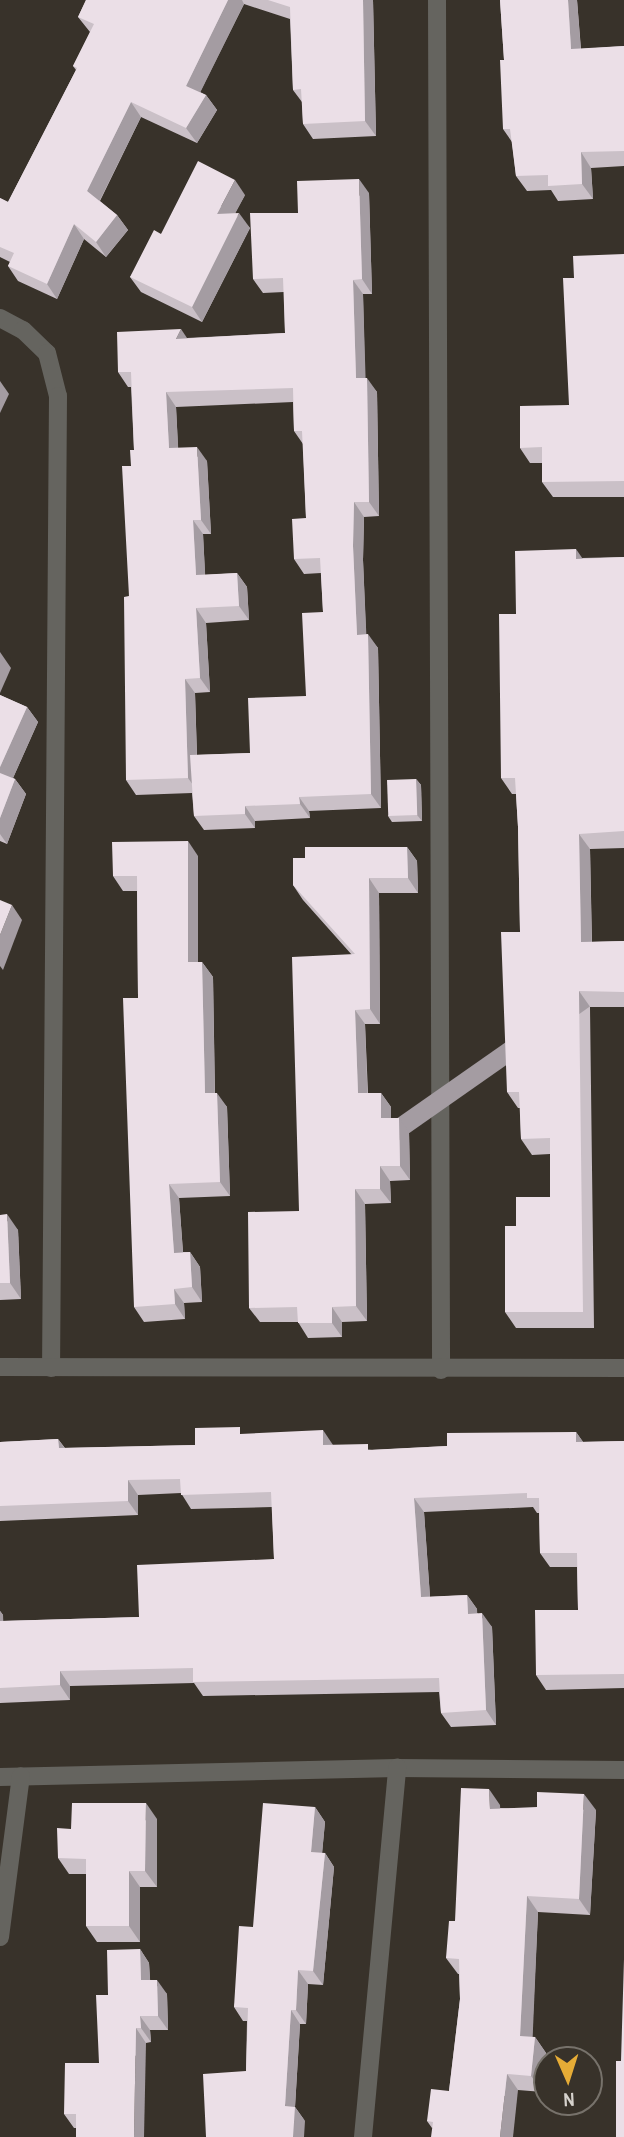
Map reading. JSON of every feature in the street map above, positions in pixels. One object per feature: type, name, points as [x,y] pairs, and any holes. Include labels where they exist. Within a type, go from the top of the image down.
[{"type":"street","points":[[437,0],[440,1370]]},
{"type":"street","points":[[0,317],[23,330],[47,353],[58,396],[51,1368]]},
{"type":"street","points":[[0,1367],[440,1370],[624,1368]]},
{"type":"street","points":[[0,1777],[397,1768],[624,1770]]},
{"type":"street","points":[[363,2137],[397,1768]]},
{"type":"street","points":[[0,1937],[21,1776]]},
{"type":"building","points":[[86,0],[228,0],[186,86],[206,95],[186,128],[131,102],[87,191],[117,215],[96,242],[74,224],[47,284],[8,266],[14,253],[0,247],[0,198],[8,202],[77,68],[73,66],[94,24],[78,17]]},
{"type":"building","points":[[268,0],[363,0],[365,121],[303,124],[301,89],[293,90],[290,7]]},
{"type":"building","points":[[500,0],[568,0],[571,49],[624,46],[624,151],[581,152],[582,184],[548,186],[548,175],[516,176],[510,129],[503,129],[500,60],[504,60]]},
{"type":"building","points":[[198,161],[235,180],[217,214],[239,213],[192,307],[130,277],[154,230],[161,234]]},
{"type":"building","points":[[359,179],[362,279],[353,280],[356,378],[367,378],[369,502],[354,502],[353,546],[357,635],[368,634],[371,794],[299,797],[300,804],[245,806],[245,814],[194,816],[190,755],[250,753],[248,698],[306,696],[302,613],[323,612],[320,558],[294,559],[292,519],[306,518],[302,431],[294,431],[293,388],[166,392],[169,448],[197,447],[201,520],[193,520],[196,575],[237,573],[239,606],[196,608],[200,678],[185,679],[188,778],[126,780],[124,597],[129,596],[122,466],[131,466],[130,450],[134,450],[131,372],[118,372],[117,332],[181,329],[176,339],[285,333],[283,278],[253,279],[250,213],[298,213],[297,181]]},
{"type":"building","points":[[624,254],[624,481],[542,482],[542,447],[520,448],[520,406],[569,405],[563,278],[574,278],[573,256]]},
{"type":"building","points":[[576,549],[576,559],[624,557],[624,831],[579,834],[581,942],[624,941],[624,992],[579,991],[583,1312],[505,1312],[505,1226],[516,1226],[516,1197],[550,1197],[550,1138],[521,1139],[519,1092],[507,1092],[501,932],[520,932],[515,778],[501,778],[499,614],[516,614],[515,551]]},
{"type":"building","points":[[0,695],[27,707],[0,767]]},
{"type":"building","points":[[0,773],[15,779],[0,818]]},
{"type":"building","points":[[416,779],[417,815],[388,816],[387,780]]},
{"type":"building","points":[[188,841],[188,962],[202,962],[205,1093],[217,1093],[220,1182],[169,1184],[174,1253],[190,1252],[192,1287],[174,1289],[175,1304],[134,1307],[123,998],[138,998],[137,876],[113,876],[112,842]]},
{"type":"building","points":[[305,847],[407,847],[408,878],[369,878],[370,1009],[355,1010],[358,1093],[381,1093],[381,1118],[399,1118],[400,1166],[380,1166],[380,1189],[355,1189],[356,1306],[332,1307],[332,1323],[298,1323],[297,1307],[249,1308],[248,1212],[299,1211],[292,957],[355,954],[293,885],[293,858],[305,858]]},
{"type":"building","points":[[0,900],[12,905],[0,935]]},
{"type":"building","points":[[7,1214],[10,1283],[0,1283],[0,1215]]},
{"type":"building","points":[[240,1427],[240,1434],[323,1430],[323,1445],[368,1444],[368,1450],[447,1446],[447,1433],[576,1432],[576,1442],[624,1441],[624,1674],[536,1675],[535,1610],[578,1610],[577,1553],[540,1553],[539,1498],[527,1498],[527,1493],[414,1498],[421,1597],[467,1595],[468,1614],[482,1613],[486,1710],[441,1713],[439,1678],[193,1682],[193,1668],[60,1671],[60,1685],[0,1688],[0,1621],[139,1617],[137,1565],[274,1559],[271,1492],[181,1495],[180,1479],[128,1480],[128,1501],[0,1506],[0,1442],[58,1439],[59,1448],[195,1445],[195,1428]]},
{"type":"building","points":[[461,1788],[489,1789],[490,1809],[537,1807],[537,1792],[584,1794],[579,1899],[527,1896],[520,2036],[535,2037],[531,2076],[507,2074],[500,2137],[431,2137],[433,2122],[427,2121],[431,2089],[449,2091],[460,1999],[459,1959],[446,1958],[449,1921],[455,1921]]},
{"type":"building","points":[[72,1803],[146,1803],[145,1871],[129,1871],[129,1926],[86,1926],[86,1859],[58,1858],[57,1828],[71,1829]]},
{"type":"building","points":[[263,1803],[315,1807],[311,1852],[325,1853],[313,1971],[298,1970],[296,2010],[291,2010],[285,2106],[295,2107],[293,2137],[206,2137],[203,2074],[246,2071],[248,2008],[234,2007],[239,1926],[253,1927]]},
{"type":"building","points":[[140,1949],[141,1980],[157,1980],[158,2016],[140,2016],[141,2028],[136,2028],[134,2137],[76,2137],[76,2114],[64,2114],[65,2063],[99,2063],[96,1995],[108,1995],[107,1950]]},
{"type":"building","points":[[624,1959],[624,2137],[616,2137],[616,2061],[621,2061]]}]
